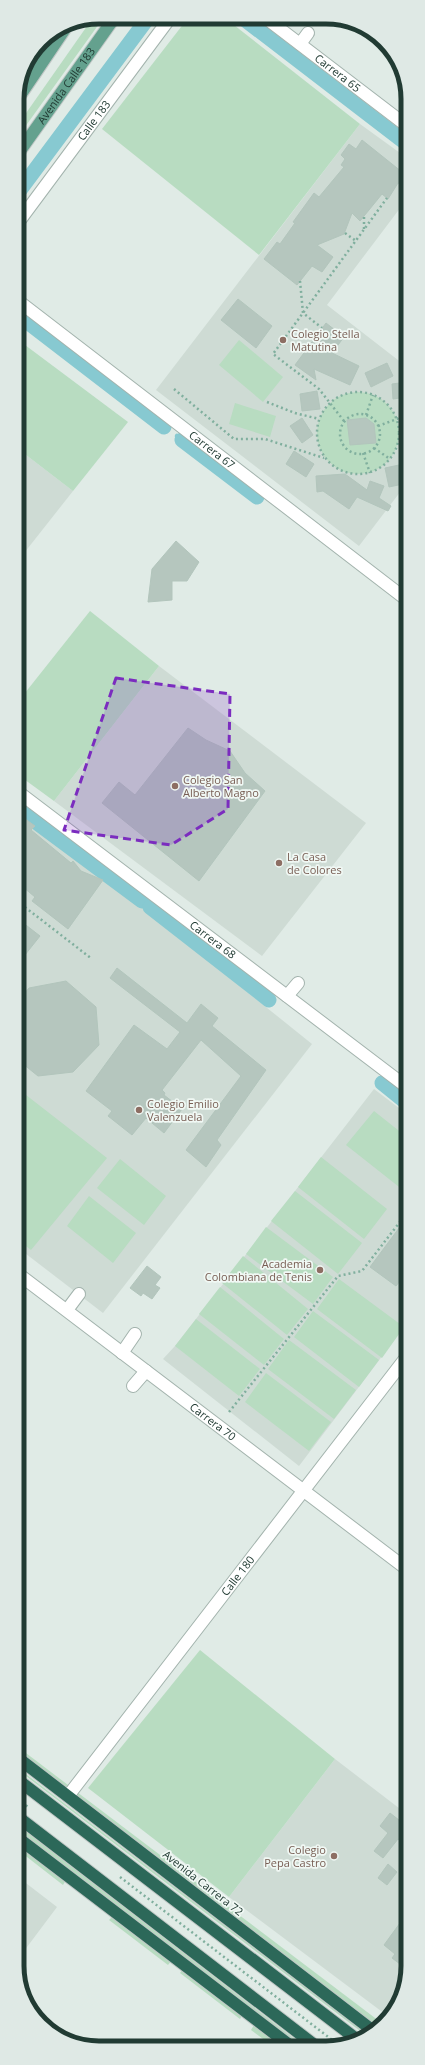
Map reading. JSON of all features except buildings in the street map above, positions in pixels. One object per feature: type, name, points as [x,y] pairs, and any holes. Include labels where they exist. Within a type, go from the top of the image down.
[{"type":"highway","name":"Avenida Carrera 72","points":[[24,1763],[368,2027]]},
{"type":"highway","points":[[24,1785],[352,2036]]},
{"type":"highway","points":[[24,1822],[309,2041]]},
{"type":"highway","points":[[24,1843],[284,2041]]},
{"type":"main road","name":"Avenida Calle 183","points":[[24,145],[110,24]]},
{"type":"main road","points":[[25,89],[61,35]]},
{"type":"street","name":"Calle 183","points":[[24,215],[166,24]]},
{"type":"street","name":"Carrera 65","points":[[274,24],[401,121]]},
{"type":"street","points":[[300,44],[308,33]]},
{"type":"street","name":"Carrera 67","points":[[24,305],[401,595]]},
{"type":"street","name":"Carrera 68","points":[[24,796],[401,1083]]},
{"type":"street","points":[[287,996],[298,983]]},
{"type":"street","name":"Carrera 70","points":[[24,1278],[303,1492],[401,1565]]},
{"type":"street","points":[[67,1310],[79,1294]]},
{"type":"street","points":[[122,1353],[135,1334]]},
{"type":"street","name":"Calle 180","points":[[68,1796],[401,1364]]},
{"type":"street","points":[[133,1386],[146,1371]]},
{"type":"path","points":[[344,421],[319,389],[273,354],[387,198]]},
{"type":"path","points":[[364,217],[364,230]]},
{"type":"path","points":[[345,233],[356,242]]},
{"type":"path","points":[[300,281],[303,313],[322,328]]},
{"type":"path","points":[[174,389],[234,439],[265,439],[324,459],[334,468],[346,474],[359,475],[370,473],[382,467],[390,459],[398,445],[399,432],[397,419],[389,405],[365,392],[351,392],[337,397],[330,403],[319,419],[316,433],[319,447],[324,459]]},
{"type":"path","points":[[366,415],[373,395]]},
{"type":"path","points":[[267,402],[295,413],[319,419]]},
{"type":"path","points":[[356,414],[366,415],[374,420],[378,426],[379,439],[374,448],[363,453],[353,452],[343,445],[340,432],[344,421],[356,414]]},
{"type":"path","points":[[378,426],[401,416]]},
{"type":"path","points":[[374,448],[390,459]]},
{"type":"path","points":[[363,453],[370,473]]},
{"type":"path","points":[[24,906],[92,959]]},
{"type":"path","points":[[229,1412],[338,1276],[362,1271],[401,1220]]},
{"type":"path","points":[[24,1804],[30,1808]]},
{"type":"path","points":[[119,1876],[333,2040]]},
{"type":"highlighted area","points":[[116,678],[230,694],[228,809],[171,845],[64,830]]},
{"type":"shaded area","name":"Colegio Stella Matutina","points":[[360,124],[401,154],[401,207],[327,305],[401,362],[401,491],[359,546],[156,390]]},
{"type":"shaded area","points":[[24,453],[73,491],[24,553]]},
{"type":"shaded area","name":"Colegio San Alberto Magno","points":[[159,666],[366,823],[262,956],[54,801]]},
{"type":"shaded area","name":"Colegio Emilio Valenzuela","points":[[24,818],[139,905],[312,1044],[103,1313],[24,1252]]},
{"type":"shaded area","name":"Academia Colombiana de Tenis","points":[[374,1089],[401,1110],[401,1331],[299,1466],[163,1359],[175,1346]]},
{"type":"shaded area","name":"Colegio Pepa Castro","points":[[335,1759],[401,1810],[401,1971],[395,1994],[385,2012],[384,2013],[229,1897]]},
{"type":"shaded area","points":[[24,1882],[57,1907],[24,1951]]},
{"type":"green space","points":[[99,24],[24,128],[24,116],[88,25]]},
{"type":"green space","points":[[183,24],[233,24],[360,124],[259,255],[102,129]]},
{"type":"green space","points":[[239,340],[283,377],[263,402],[219,365]]},
{"type":"green space","points":[[24,344],[128,422],[73,491],[24,453]]},
{"type":"green space","points":[[350,392],[366,392],[381,399],[392,410],[399,425],[399,441],[396,449],[387,462],[374,471],[366,474],[350,474],[335,467],[324,456],[317,441],[317,425],[324,410],[335,399]]},
{"type":"green space","points":[[235,403],[276,416],[270,437],[229,424]]},
{"type":"green space","points":[[90,611],[159,666],[54,801],[24,779],[24,694]]},
{"type":"green space","points":[[24,1093],[107,1158],[31,1250],[24,1244]]},
{"type":"green space","points":[[374,1111],[401,1132],[401,1188],[346,1145]]},
{"type":"green space","points":[[321,1157],[387,1209],[364,1239],[298,1187]]},
{"type":"green space","points":[[120,1159],[166,1196],[144,1225],[97,1188]]},
{"type":"green space","points":[[295,1191],[362,1243],[338,1274],[271,1221]]},
{"type":"green space","points":[[89,1196],[136,1233],[113,1263],[67,1226]]},
{"type":"green space","points":[[266,1227],[333,1277],[313,1304],[246,1254]]},
{"type":"green space","points":[[243,1256],[308,1309],[287,1335],[222,1283]]},
{"type":"green space","points":[[339,1279],[401,1325],[401,1331],[382,1358],[317,1309]]},
{"type":"green space","points":[[220,1287],[284,1339],[264,1365],[199,1314]]},
{"type":"green space","points":[[313,1311],[379,1360],[359,1387],[294,1337]]},
{"type":"green space","points":[[196,1319],[260,1369],[239,1396],[175,1346]]},
{"type":"green space","points":[[289,1340],[356,1390],[334,1419],[268,1369]]},
{"type":"green space","points":[[266,1373],[331,1422],[309,1451],[245,1402]]},
{"type":"green space","points":[[200,1650],[335,1759],[229,1897],[88,1788]]},
{"type":"green space","points":[[24,1752],[68,1785],[65,1789],[24,1758]]},
{"type":"green space","points":[[24,1773],[363,2031],[361,2032],[24,1775]]},
{"type":"green space","points":[[77,1792],[378,2020],[373,2024],[74,1796]]},
{"type":"green space","points":[[24,1830],[297,2041],[292,2041],[24,1835]]},
{"type":"green space","points":[[24,1848],[66,1880],[63,1885],[24,1855]]},
{"type":"green space","points":[[113,1916],[172,1960],[168,1965],[109,1920]]},
{"type":"green space","points":[[183,1969],[243,2014],[240,2019],[180,1973]]},
{"type":"green space","points":[[254,2025],[275,2041],[266,2041],[251,2030]]},
{"type":"waterway","points":[[24,185],[144,24]]},
{"type":"waterway","points":[[251,24],[401,139]]},
{"type":"waterway","points":[[24,319],[164,427]]},
{"type":"waterway","points":[[177,436],[182,440]]},
{"type":"waterway","points":[[182,440],[257,497]]},
{"type":"waterway","points":[[24,813],[142,901]]},
{"type":"waterway","points":[[150,907],[269,1000]]},
{"type":"waterway","points":[[382,1083],[401,1098]]},
{"type":"place","name":"Colegio Stella Matutina","points":[[283,340]]},
{"type":"place","name":"Colegio San Alberto Magno","points":[[175,786]]},
{"type":"place","name":"La Casa de Colores","points":[[279,863]]},
{"type":"place","name":"Colegio Emilio Valenzuela","points":[[139,1110]]},
{"type":"place","name":"Academia Colombiana de Tenis","points":[[320,1270]]},
{"type":"place","name":"Colegio Pepa Castro","points":[[334,1856]]}]
